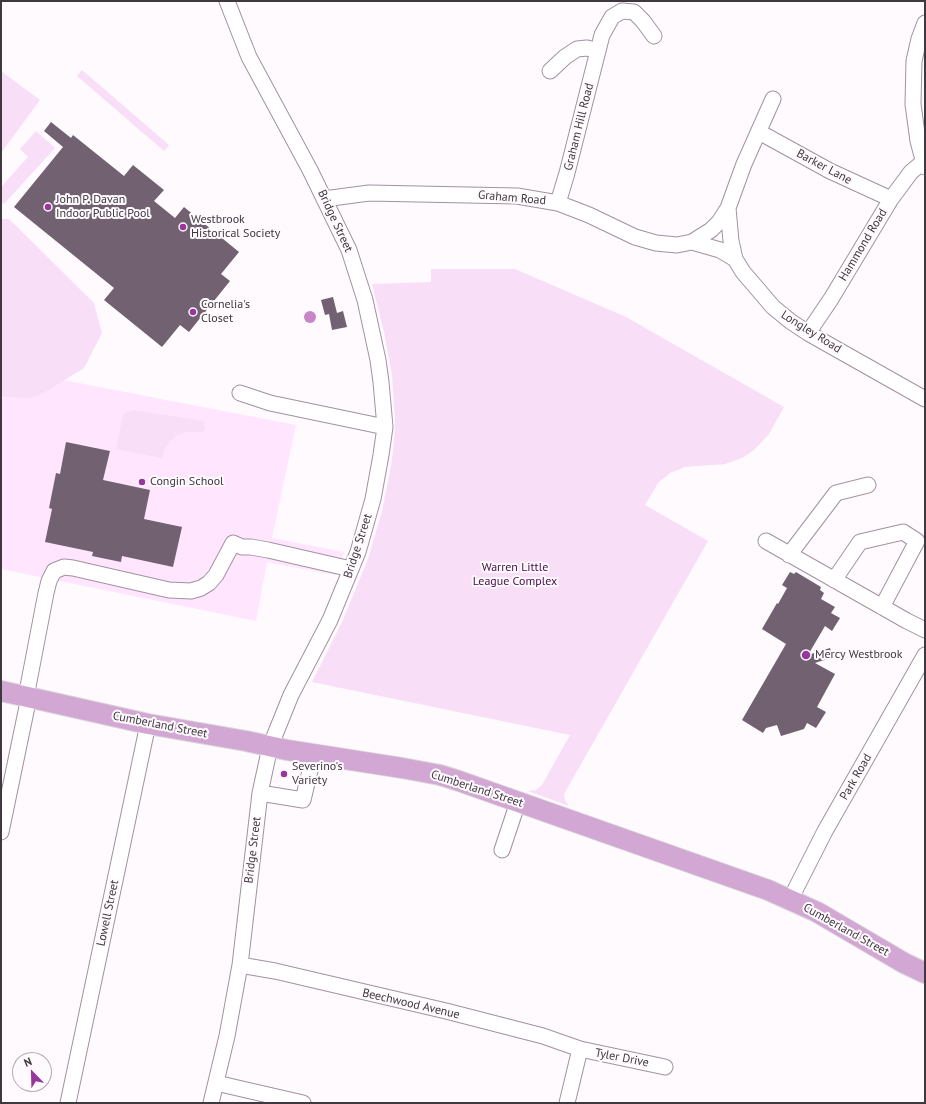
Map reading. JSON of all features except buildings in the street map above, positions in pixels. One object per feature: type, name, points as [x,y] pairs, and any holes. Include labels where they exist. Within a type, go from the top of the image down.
[{"type":"main road","name":"Cumberland Street","points":[[1,691],[148,724],[246,741],[270,747],[440,775],[768,890],[817,912],[925,973]]},
{"type":"street","name":"Bridge Street","points":[[211,1103],[227,1036],[240,965],[260,793],[270,747],[291,696],[330,620],[358,552],[373,499],[385,428],[381,382],[365,300],[349,250],[310,170],[249,57],[227,1]]},
{"type":"street","name":"Graham Hill Road","points":[[558,202],[567,173],[602,35],[612,17],[622,11],[634,12],[654,36]]},
{"type":"street","points":[[924,164],[918,141],[913,104],[914,61],[919,39],[925,23]]},
{"type":"street","points":[[550,70],[565,57],[577,50],[587,48],[598,52]]},
{"type":"street","name":"Longley Road","points":[[773,99],[744,164],[728,208],[731,241],[735,259],[743,272],[773,307],[790,322],[925,399]]},
{"type":"street","name":"Barker Lane","points":[[758,132],[845,178],[891,199]]},
{"type":"street","name":"Hammond Road","points":[[808,333],[831,299],[891,199],[910,172],[924,164]]},
{"type":"street","name":"Graham Road","points":[[324,199],[369,193],[478,194],[517,196],[558,202],[636,237],[656,243],[677,245],[692,242],[715,226],[728,208]]},
{"type":"street","name":"Graham Road","points":[[692,242],[720,250],[735,259]]},
{"type":"street","points":[[240,393],[270,403],[385,428]]},
{"type":"street","points":[[789,555],[836,493],[868,485]]},
{"type":"street","points":[[834,580],[860,542],[903,532],[917,541],[882,607]]},
{"type":"street","points":[[766,541],[925,630]]},
{"type":"street","points":[[1,832],[46,593],[49,581],[54,571],[64,567],[73,568],[169,590],[191,591],[201,588],[209,583],[216,575],[233,543],[242,547],[251,546],[351,569]]},
{"type":"street","name":"Park Road","points":[[790,900],[825,831],[925,655]]},
{"type":"street","name":"Lowell Street","points":[[68,1103],[148,724]]},
{"type":"street","points":[[260,793],[303,800],[314,754]]},
{"type":"street","points":[[502,850],[518,802]]},
{"type":"street","name":"Beechwood Avenue","points":[[240,965],[275,971],[446,1011],[543,1036],[580,1049]]},
{"type":"street","points":[[567,1103],[580,1049]]},
{"type":"street","name":"Tyler Drive","points":[[580,1049],[665,1066]]},
{"type":"street","points":[[216,1084],[304,1103]]},
{"type":"shaded area","points":[[308,311],[312,311],[316,317],[312,323],[308,323],[304,319],[304,315]]},
{"type":"shaded area","name":"Congin School","points":[[1,368],[296,425],[272,538],[344,552],[335,575],[267,562],[256,621],[1,569]]},
{"type":"green space","points":[[82,70],[169,145],[164,151],[77,76]]},
{"type":"green space","points":[[1,71],[40,100],[1,153]]},
{"type":"green space","points":[[36,131],[55,148],[4,204],[1,202],[1,187],[28,157],[20,149]]},
{"type":"green space","points":[[1,219],[9,219],[94,303],[102,333],[84,368],[47,391],[31,398],[1,396]]},
{"type":"green space","name":"Warren Little League Complex","points":[[431,269],[515,269],[626,317],[784,407],[769,434],[750,453],[742,458],[725,464],[685,467],[670,473],[658,483],[645,505],[708,541],[564,794],[565,800],[569,806],[528,791],[536,790],[542,785],[570,735],[312,682],[342,622],[368,559],[382,511],[391,466],[395,421],[392,375],[384,332],[372,284],[431,282]]},
{"type":"green space","points":[[133,410],[204,421],[205,430],[201,432],[186,432],[178,435],[171,440],[164,450],[162,458],[116,449],[123,414]]},
{"type":"place","name":"John P. Davan Indoor Public Pool","points":[[48,207]]},
{"type":"place","name":"Westbrook Historical Society","points":[[183,227]]},
{"type":"place","name":"Cornelia's Closet","points":[[193,312]]},
{"type":"place","name":"Congin School","points":[[142,482]]},
{"type":"place","name":"Mercy Westbrook","points":[[806,655]]},
{"type":"place","name":"Severino's Variety","points":[[284,774]]}]
